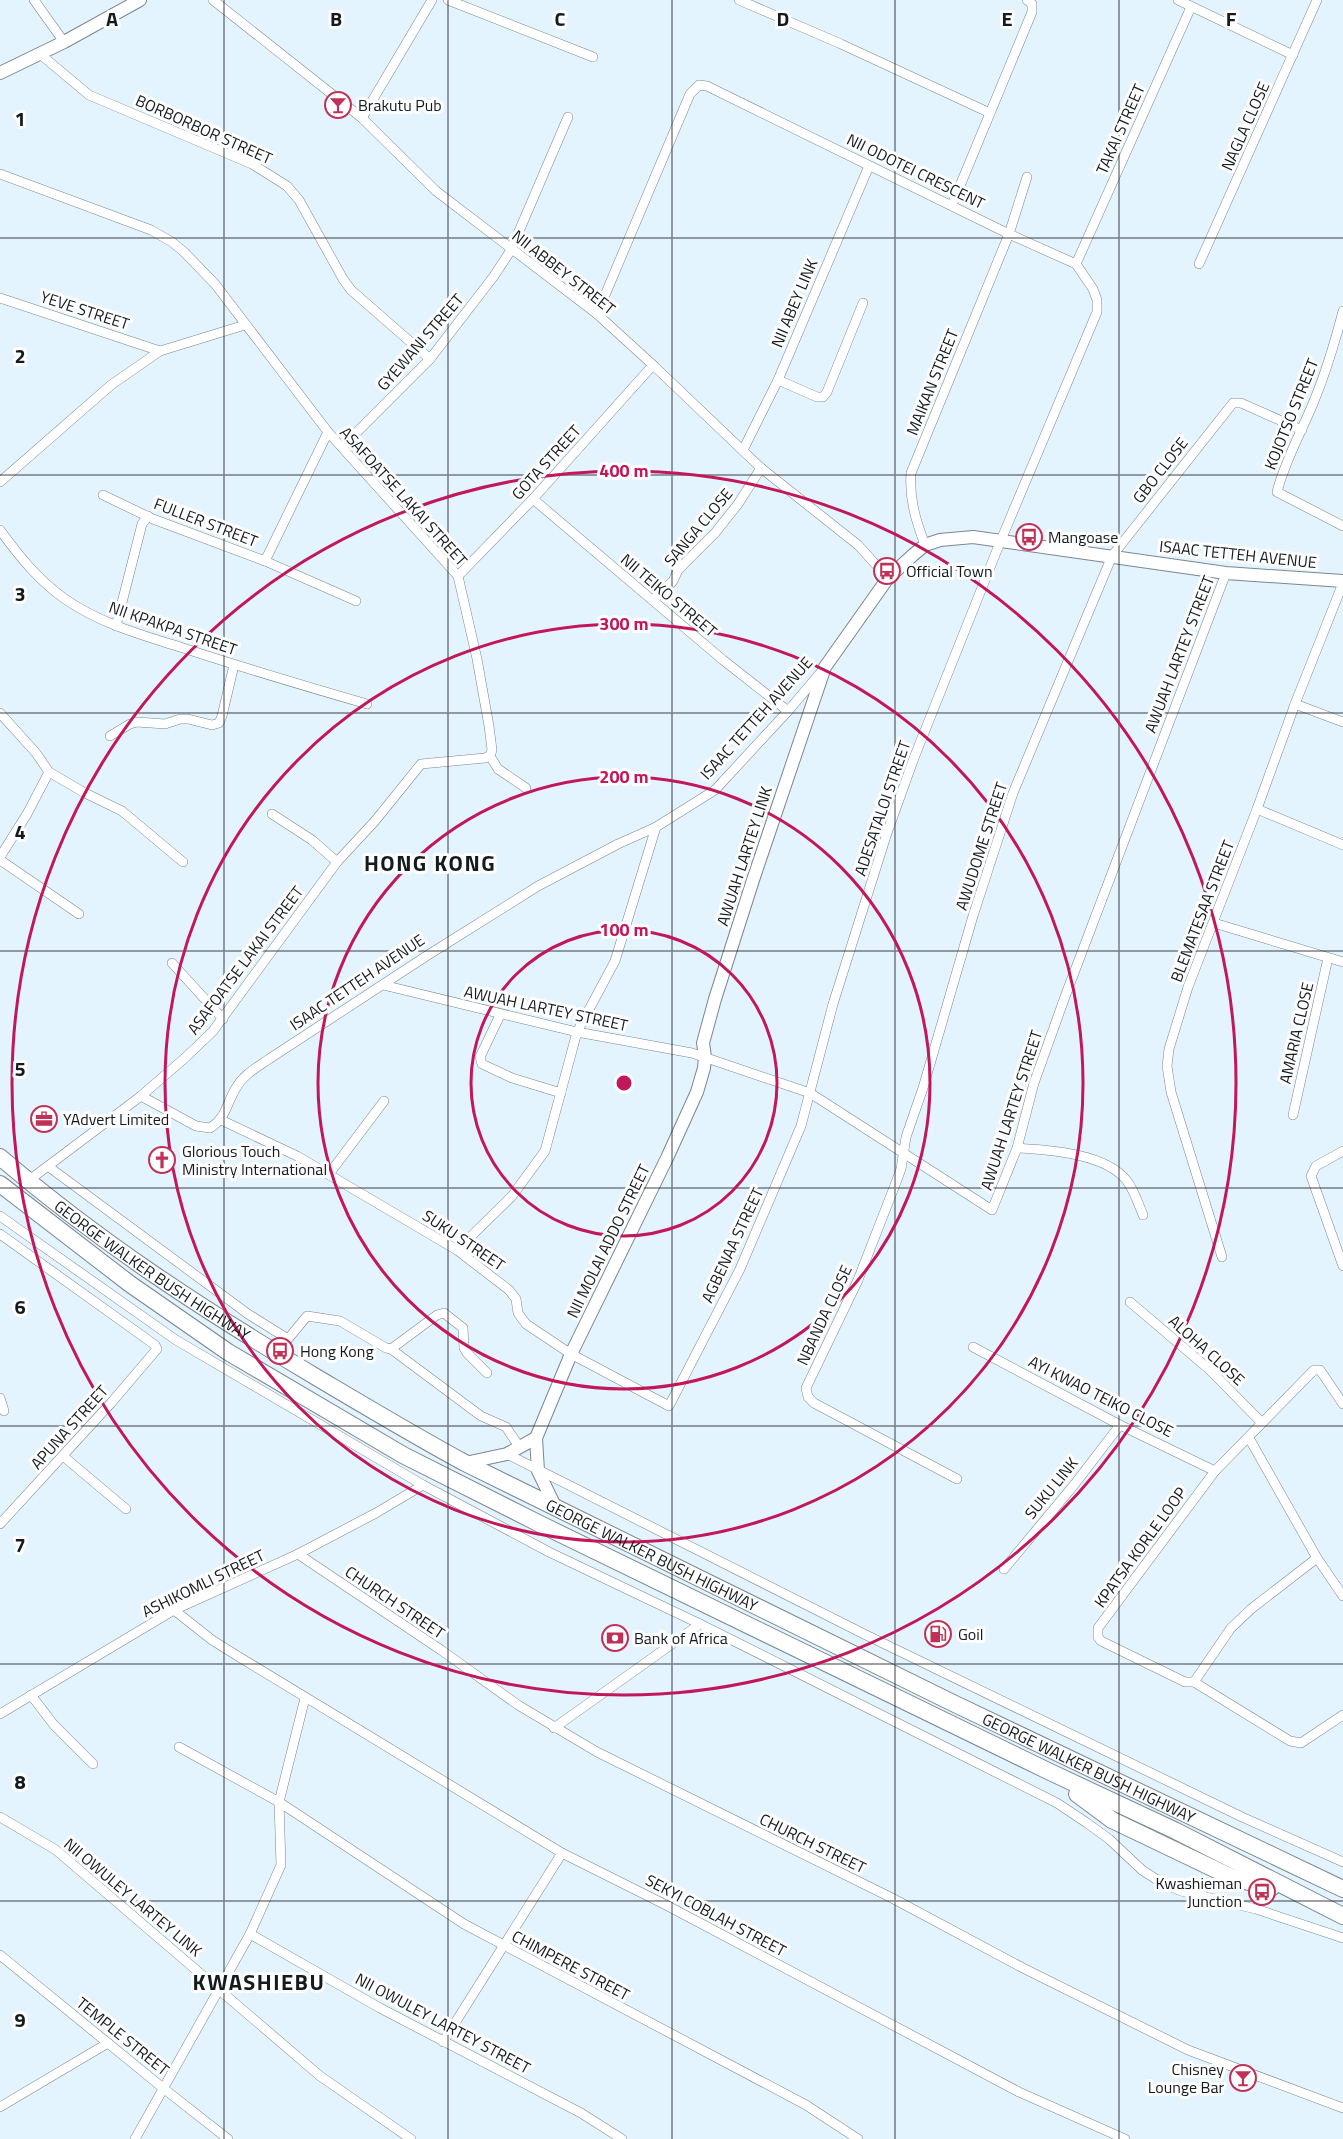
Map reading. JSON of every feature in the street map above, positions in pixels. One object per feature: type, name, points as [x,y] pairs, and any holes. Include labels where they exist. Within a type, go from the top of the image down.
[{"type":"highway","name":"GEORGE WALKER BUSH HIGHWAY","points":[[0,1157],[145,1270],[238,1331],[419,1438],[465,1463],[945,1699],[1343,1889]]},
{"type":"highway","name":"GEORGE WALKER BUSH HIGHWAY","points":[[0,1184],[130,1284],[228,1352],[403,1455],[1048,1772],[1112,1820],[1231,1877],[1305,1898],[1343,1916]]},
{"type":"highway","points":[[0,1197],[30,1208]]},
{"type":"street","points":[[34,0],[64,42]]},
{"type":"street","points":[[0,73],[64,42],[140,0]]},
{"type":"street","name":"NII ABBEY STREET","points":[[213,0],[362,118],[436,191],[597,314],[761,468],[858,545],[888,578]]},
{"type":"street","points":[[362,118],[432,0]]},
{"type":"street","points":[[448,0],[593,57]]},
{"type":"street","points":[[739,0],[990,113]]},
{"type":"street","points":[[952,205],[1032,12],[1032,3],[1027,0]]},
{"type":"street","points":[[1178,0],[1293,55]]},
{"type":"street","name":"NAGLA CLOSE","points":[[1199,264],[1317,0]]},
{"type":"street","name":"TAKAI STREET","points":[[1076,264],[1191,7]]},
{"type":"street","name":"BORBORBOR STREET","points":[[40,54],[88,95],[252,164],[287,186],[299,200],[351,290],[430,359]]},
{"type":"street","name":"NII ODOTEI CRESCENT","points":[[597,314],[690,94],[699,85],[707,86],[1009,234],[1076,264]]},
{"type":"street","name":"GYEWANI STREET","points":[[342,447],[430,359],[474,304],[511,250],[568,117]]},
{"type":"street","name":"NII ABEY LINK","points":[[743,450],[778,380],[869,166]]},
{"type":"street","name":"ASAFOATSE LAKAI STREET","points":[[0,174],[151,230],[172,242],[216,284],[328,432],[458,576],[477,659],[492,750],[490,756],[485,758],[421,764],[337,862],[223,1019],[198,1046],[141,1096],[28,1181]]},
{"type":"street","name":"MAIKAN STREET","points":[[925,545],[912,506],[911,473],[1009,234],[1027,177]]},
{"type":"street","points":[[1001,540],[1097,312],[1097,300],[1093,289],[1076,264]]},
{"type":"street","name":"YEVE STREET","points":[[0,298],[160,351]]},
{"type":"street","points":[[778,380],[817,397],[823,397],[863,303]]},
{"type":"street","name":"KOJOTSO STREET","points":[[1343,311],[1331,355],[1314,402],[1283,472],[1278,492],[1343,526]]},
{"type":"street","points":[[0,482],[111,385],[160,351],[245,325]]},
{"type":"street","name":"GOTA STREET","points":[[458,576],[533,499],[653,365]]},
{"type":"street","name":"GBO CLOSE","points":[[1112,556],[1233,403],[1241,403],[1302,430]]},
{"type":"street","name":"FULLER STREET","points":[[103,495],[146,518],[266,561],[328,432]]},
{"type":"street","name":"SANGA CLOSE","points":[[653,600],[673,581],[678,570],[715,532],[738,504],[761,468]]},
{"type":"street","name":"NII TEIKO STREET","points":[[533,499],[723,660],[788,711]]},
{"type":"street","points":[[116,626],[146,518]]},
{"type":"street","name":"NII KPAKPA STREET","points":[[0,530],[22,561],[44,583],[91,615],[116,626],[234,665],[367,704]]},
{"type":"street","name":"ISAAC TETTEH AVENUE","points":[[221,1120],[236,1087],[247,1074],[538,886],[656,827],[715,790],[825,667],[888,578],[925,545],[957,537],[1001,540],[1226,573],[1343,582]]},
{"type":"street","name":"ADESATALOI STREET","points":[[810,1093],[832,1004],[887,833],[914,758],[1001,540]]},
{"type":"street","name":"AWUDOME STREET","points":[[903,1154],[906,1137],[923,1088],[973,916],[1013,793],[1112,556]]},
{"type":"street","points":[[266,561],[356,601]]},
{"type":"street","name":"AWUAH LARTEY STREET","points":[[383,985],[577,1032],[692,1053],[810,1093],[992,1210],[1017,1148],[1034,1083],[1062,1005],[1226,573]]},
{"type":"street","name":"BLEMATESAA STREET","points":[[1222,1257],[1171,1092],[1167,1066],[1169,1049],[1188,987],[1343,582]]},
{"type":"street","points":[[110,736],[137,722],[165,724],[180,718],[212,725],[219,723],[234,665]]},
{"type":"street","name":"AWUAH LARTEY LINK","points":[[705,1057],[703,1043],[718,989],[825,667]]},
{"type":"street","points":[[1295,704],[1343,722]]},
{"type":"street","points":[[0,713],[50,772],[122,811],[183,862]]},
{"type":"street","points":[[490,756],[498,769],[526,788]]},
{"type":"street","points":[[50,772],[0,858],[80,914]]},
{"type":"street","points":[[1257,809],[1343,845]]},
{"type":"street","points":[[272,814],[312,840],[337,862]]},
{"type":"street","points":[[457,1251],[512,1196],[545,1151],[577,1032],[615,961],[656,827]]},
{"type":"street","points":[[1214,923],[1343,962]]},
{"type":"street","name":"AMARIA CLOSE","points":[[1293,1115],[1328,958]]},
{"type":"street","points":[[172,963],[223,1019]]},
{"type":"street","points":[[500,1015],[480,1057],[482,1064],[512,1078],[561,1093]]},
{"type":"street","name":"NII MOLAI ADDO STREET","points":[[555,1506],[538,1471],[536,1438],[571,1354],[672,1149],[697,1092],[705,1057]]},
{"type":"street","name":"AGBENAA STREET","points":[[669,1406],[740,1269],[801,1126],[810,1093]]},
{"type":"street","points":[[141,1096],[196,1126],[210,1128],[221,1120]]},
{"type":"street","points":[[329,1174],[384,1101]]},
{"type":"street","name":"SUKU STREET","points":[[221,1120],[297,1156],[457,1251],[509,1290],[516,1299],[518,1313],[526,1324],[571,1354],[669,1406]]},
{"type":"street","points":[[1017,1148],[1059,1151],[1095,1161],[1118,1171],[1127,1181],[1143,1215]]},
{"type":"street","points":[[1343,1151],[1316,1166],[1311,1176],[1343,1266]]},
{"type":"street","name":"NBANDA CLOSE","points":[[903,1154],[896,1185],[858,1280],[806,1388],[808,1397],[814,1403],[957,1479]]},
{"type":"street","points":[[49,1167],[248,1314],[288,1339],[307,1316],[340,1321],[386,1348],[391,1348],[481,1416],[506,1427],[520,1448]]},
{"type":"street","points":[[0,1216],[176,1340],[423,1485],[549,1552],[700,1624],[1057,1803],[1087,1822],[1142,1870],[1162,1882],[1181,1891],[1256,1909],[1343,1938]]},
{"type":"street","name":"APUNA STREET","points":[[0,1234],[156,1347],[157,1350],[0,1524]]},
{"type":"street","name":"ALOHA CLOSE","points":[[1130,1302],[1210,1370],[1262,1423]]},
{"type":"street","points":[[391,1348],[437,1315],[444,1313],[463,1328],[464,1348],[488,1373]]},
{"type":"street","name":"AYI KWAO TEIKO CLOSE","points":[[974,1347],[1120,1425],[1215,1471]]},
{"type":"street","name":"KPATSA KORLE LOOP","points":[[1343,1404],[1320,1370],[1314,1370],[1215,1471],[1098,1628],[1097,1633],[1101,1641],[1185,1682],[1194,1682],[1290,1741],[1301,1743],[1343,1714]]},
{"type":"street","points":[[0,1398],[4,1411]]},
{"type":"street","name":"SUKU LINK","points":[[1004,1569],[1074,1485],[1120,1425]]},
{"type":"street","points":[[1249,1437],[1317,1558],[1343,1596]]},
{"type":"street","points":[[465,1463],[507,1454],[536,1438]]},
{"type":"street","points":[[507,1454],[866,1635],[1242,1817],[1343,1862]]},
{"type":"street","points":[[63,1456],[126,1509]]},
{"type":"street","name":"ASHIKOMLI STREET","points":[[0,1714],[174,1610],[297,1554],[376,1513],[423,1485]]},
{"type":"street","name":"CHURCH STREET","points":[[297,1554],[554,1728],[597,1752],[1188,2050],[1343,2108]]},
{"type":"street","points":[[1194,1682],[1231,1628],[1251,1609],[1317,1558]]},
{"type":"street","name":"SEKYI COBLAH STREET","points":[[174,1610],[212,1640],[562,1853],[666,1905],[1019,2092],[1125,2139]]},
{"type":"street","points":[[554,1728],[700,1624]]},
{"type":"street","points":[[31,1695],[54,1725],[93,1764]]},
{"type":"street","points":[[135,2139],[250,1934],[280,1865],[279,1802],[305,1698]]},
{"type":"street","name":"CHIMPERE STREET","points":[[179,1747],[279,1802],[464,1924],[806,2106],[858,2139]]},
{"type":"street","name":"NII OWULEY LARTEY LINK","points":[[0,1817],[56,1850],[320,2076],[411,2139]]},
{"type":"street","points":[[442,2042],[562,1853]]},
{"type":"street","name":"NII OWULEY LARTEY STREET","points":[[250,1934],[442,2042],[581,2113],[621,2139]]},
{"type":"street","name":"TEMPLE STREET","points":[[0,1955],[228,2139]]},
{"type":"street","points":[[2,2103],[108,2043]]},
{"type":"place","name":"Brakutu Pub","points":[[338,105]]},
{"type":"place","name":"Mangoase","points":[[1029,537]]},
{"type":"place","name":"Official Town","points":[[887,571]]},
{"type":"place","name":"YAdvert Limited","points":[[44,1119]]},
{"type":"place","name":"Glorious Touch Ministry International","points":[[162,1160]]},
{"type":"place","name":"Hong Kong","points":[[280,1351]]},
{"type":"place","name":"Goil","points":[[938,1634]]},
{"type":"place","name":"Bank of Africa","points":[[615,1638]]},
{"type":"place","name":"Kwashieman Junction","points":[[1262,1892]]},
{"type":"place","name":"Chisney Lounge Bar","points":[[1243,2078]]},
{"type":"district","name":"HONG KONG","points":[[430,863]]},
{"type":"district","name":"KWASHIEBU","points":[[259,1982]]}]
